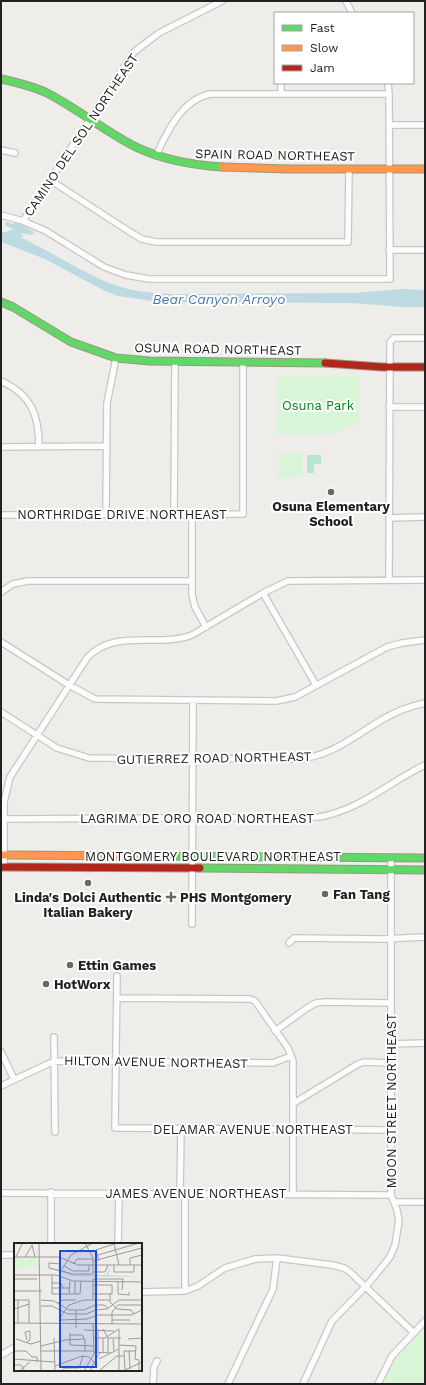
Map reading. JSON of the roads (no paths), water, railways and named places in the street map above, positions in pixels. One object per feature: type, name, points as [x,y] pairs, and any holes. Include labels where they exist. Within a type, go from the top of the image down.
[{"type":"street","name":"CAMINO DEL SOL NORTHEAST","points":[[23,221],[134,52],[159,33],[222,1]]},
{"type":"street","points":[[346,1],[352,12]]},
{"type":"street","name":"SPAIN ROAD NORTHEAST","points":[[1,79],[26,85],[44,92],[65,102],[122,140],[156,156],[188,165],[218,168],[425,169]]},
{"type":"street","points":[[281,84],[281,94]]},
{"type":"street","points":[[1,215],[23,221],[61,239],[104,266],[126,276],[149,279],[390,279],[388,84]]},
{"type":"street","points":[[156,156],[183,110],[190,102],[200,96],[210,94],[389,94]]},
{"type":"street","points":[[389,125],[425,125]]},
{"type":"street","points":[[1,150],[15,153]]},
{"type":"street","points":[[50,180],[130,232],[142,239],[156,242],[348,242],[349,169]]},
{"type":"street","points":[[390,250],[425,250]]},
{"type":"street","name":"OSUNA ROAD NORTHEAST","points":[[1,302],[71,342],[116,358],[175,362],[309,362],[389,367],[425,367]]},
{"type":"street","points":[[389,580],[389,346],[392,339],[425,338]]},
{"type":"street","points":[[106,514],[107,403],[116,358]]},
{"type":"street","points":[[174,514],[175,362]]},
{"type":"street","name":"NORTHRIDGE DRIVE NORTHEAST","points":[[1,515],[243,514],[243,362]]},
{"type":"street","points":[[1,382],[12,387],[28,402],[37,419],[39,447]]},
{"type":"street","points":[[389,407],[425,407]]},
{"type":"street","points":[[1,447],[106,446]]},
{"type":"street","points":[[192,515],[192,581],[195,607],[206,627]]},
{"type":"street","points":[[389,518],[425,517]]},
{"type":"street","points":[[2,867],[4,802],[10,777],[69,685],[94,650],[105,643],[119,641],[173,640],[192,635],[263,593],[288,582],[425,580]]},
{"type":"street","points":[[1,592],[13,584],[28,581],[192,581]]},
{"type":"street","points":[[263,593],[316,685]]},
{"type":"street","points":[[1,642],[84,695],[103,700],[193,701],[286,700],[387,647],[402,643],[425,640]]},
{"type":"street","points":[[192,924],[193,701]]},
{"type":"street","name":"GUTIERREZ ROAD NORTHEAST","points":[[1,712],[57,748],[89,758],[297,759],[315,757],[341,746],[395,713],[425,702]]},
{"type":"street","name":"LAGRIMA DE ORO ROAD NORTHEAST","points":[[4,819],[305,819],[331,815],[363,803],[425,765]]},
{"type":"street","name":"MONTGOMERY BOULEVARD NORTHEAST","points":[[2,855],[425,858]]},
{"type":"street","name":"MOON STREET NORTHEAST","points":[[303,1384],[332,1321],[382,1267],[395,1245],[399,1221],[391,1195],[391,858]]},
{"type":"street","name":"MONTGOMERY BOULEVARD NORTHEAST","points":[[2,867],[425,870]]},
{"type":"street","points":[[289,943],[294,938],[425,937]]},
{"type":"street","points":[[115,1060],[117,976]]},
{"type":"street","points":[[117,998],[250,999],[255,1001],[291,1056],[294,1067],[293,1194]]},
{"type":"street","points":[[275,1031],[316,1003],[391,1002]]},
{"type":"street","points":[[54,1037],[55,1132]]},
{"type":"street","points":[[391,1044],[425,1043]]},
{"type":"street","points":[[1,1052],[14,1079]]},
{"type":"street","name":"HILTON AVENUE NORTHEAST","points":[[1,1086],[54,1061],[115,1060],[273,1063],[291,1056]]},
{"type":"street","name":"DELAMAR AVENUE NORTHEAST","points":[[115,1060],[115,1128],[392,1130]]},
{"type":"street","points":[[294,1103],[358,1064],[364,1062],[391,1063]]},
{"type":"street","points":[[180,1129],[185,1292]]},
{"type":"street","points":[[51,1192],[51,1243]]},
{"type":"street","name":"JAMES AVENUE NORTHEAST","points":[[1,1193],[51,1192],[391,1195]]},
{"type":"street","points":[[118,1243],[119,1193]]},
{"type":"street","points":[[394,1202],[425,1202]]},
{"type":"street","points":[[1,1255],[14,1255]]},
{"type":"street","points":[[228,1384],[273,1289],[277,1258]]},
{"type":"street","points":[[142,1292],[185,1292],[198,1286],[216,1273],[233,1264],[255,1259],[277,1258],[338,1266],[350,1272],[366,1286],[414,1333]]},
{"type":"street","points":[[378,1384],[392,1356],[424,1324]]},
{"type":"street","points":[[1,1355],[14,1348]]},
{"type":"street","points":[[153,1384],[154,1367],[157,1362]]},
{"type":"water","name":"Bear Canyon Arroyo","points":[[6,222],[13,224],[17,222],[34,232],[32,235],[20,233],[23,236],[22,238],[72,265],[105,281],[136,291],[172,294],[352,293],[403,289],[425,290],[425,307],[403,307],[352,303],[160,302],[118,296],[103,290],[45,259],[1,242],[1,232],[6,232],[13,229],[5,225]]},
{"type":"place","name":"Osuna Elementary School","points":[[331,492]]},
{"type":"place","name":"Linda's Dolci Authentic Italian Bakery","points":[[88,883]]},
{"type":"place","name":"Fan Tang","points":[[325,894]]},
{"type":"place","name":"PHS Montgomery","points":[[171,897]]},
{"type":"place","name":"Ettin Games","points":[[70,965]]},
{"type":"place","name":"HotWorx","points":[[46,984]]},
{"type":"park label","name":"Osuna Park","points":[[318,405]]}]
